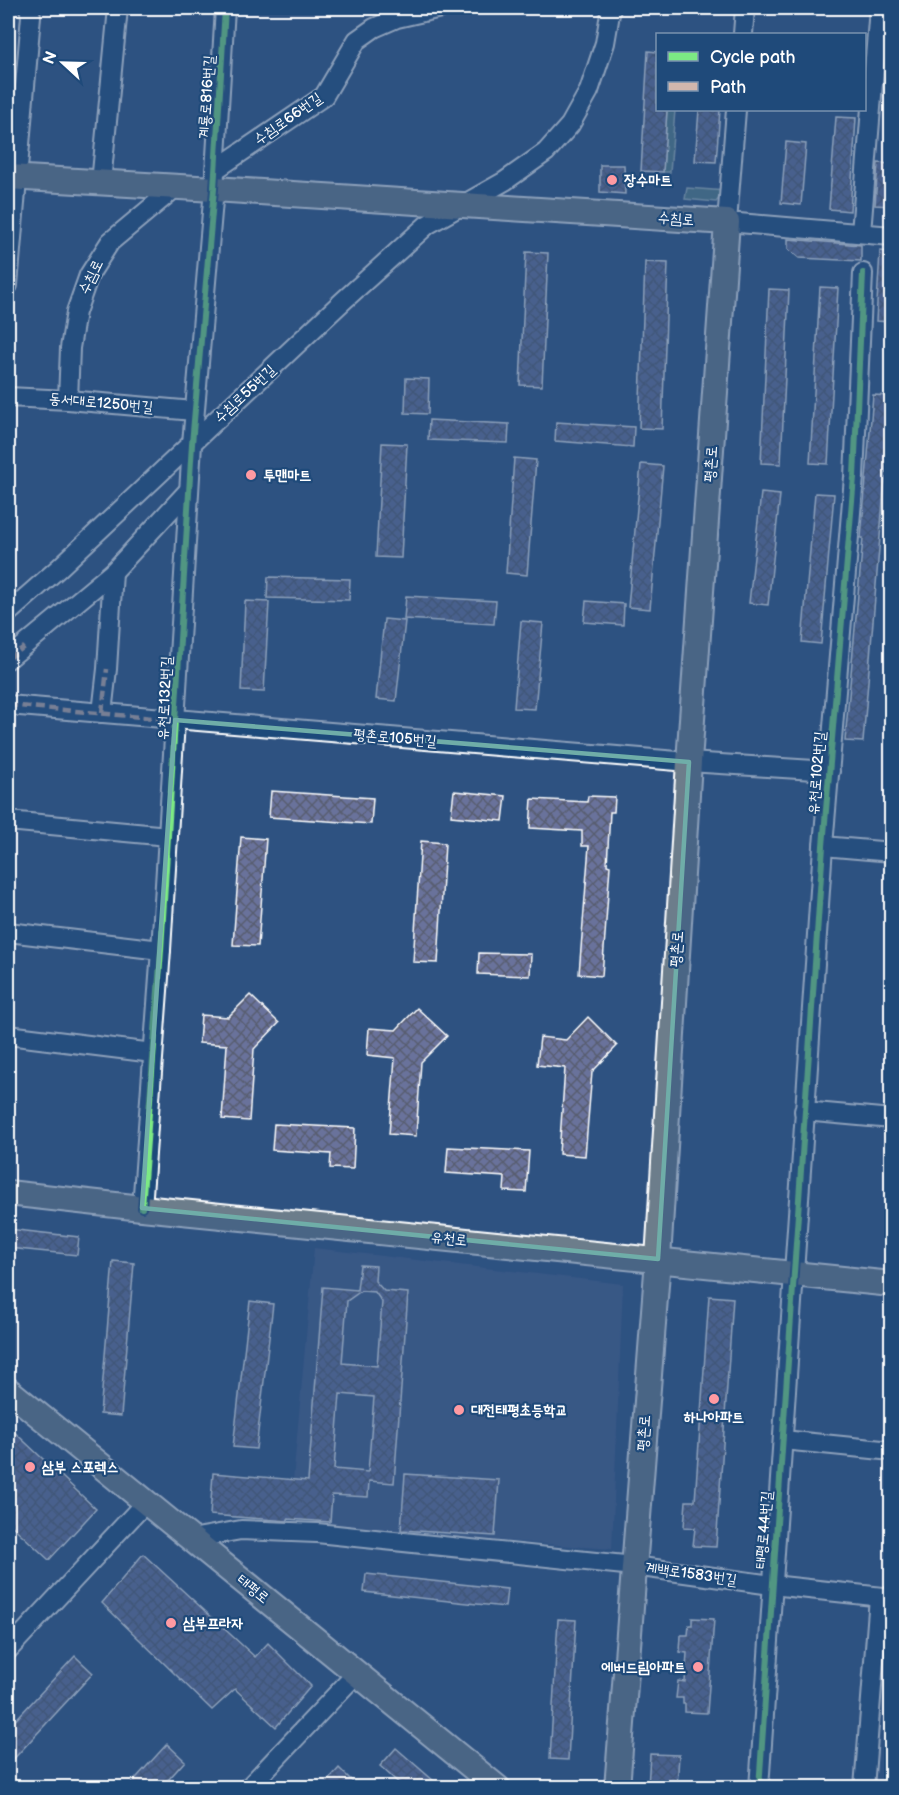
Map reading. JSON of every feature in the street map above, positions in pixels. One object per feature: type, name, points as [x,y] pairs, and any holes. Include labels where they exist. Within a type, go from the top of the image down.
[{"type":"main road","name":"수침로","points":[[12,178],[176,187],[214,180],[460,206],[727,222]]},
{"type":"main road","name":"평촌로","points":[[617,1788],[658,1259],[688,762],[727,222]]},
{"type":"main road","name":"유천로","points":[[8,1193],[891,1284]]},
{"type":"main road","name":"태평로","points":[[8,1390],[498,1788]]},
{"type":"street","points":[[8,285],[12,178],[31,16],[29,8]]},
{"type":"street","points":[[101,183],[118,8]]},
{"type":"street","name":"계룡로816번길","points":[[214,180],[225,8]]},
{"type":"street","name":"수침로66번길","points":[[214,180],[324,96],[357,40],[374,28],[397,18],[441,8]]},
{"type":"street","points":[[460,206],[505,182],[546,152],[570,125],[588,91],[605,43],[611,8]]},
{"type":"street","points":[[742,33],[745,8]]},
{"type":"street","points":[[861,233],[879,8]]},
{"type":"street","name":"평촌로","points":[[727,222],[736,111]]},
{"type":"street","name":"유천로132번길","points":[[142,1208],[161,950],[194,411],[214,180]]},
{"type":"street","name":"수침로","points":[[68,400],[70,348],[76,312],[89,275],[110,242],[176,187]]},
{"type":"street","name":"수침로55번길","points":[[8,613],[427,225],[460,206]]},
{"type":"street","name":"수침로","points":[[727,222],[891,236]]},
{"type":"street","name":"유천로102번길","points":[[793,1274],[823,846],[854,477],[863,273]]},
{"type":"street","name":"동서대로1250번길","points":[[8,397],[194,411]]},
{"type":"street","points":[[8,659],[113,572],[189,490]]},
{"type":"street","points":[[102,713],[113,572]]},
{"type":"street","name":"평촌로105번길","points":[[8,705],[688,762],[830,771]]},
{"type":"street","points":[[8,821],[168,836]]},
{"type":"street","points":[[823,846],[891,852]]},
{"type":"street","points":[[8,932],[161,950]]},
{"type":"street","points":[[8,1035],[153,1053]]},
{"type":"street","points":[[804,1111],[891,1119]]},
{"type":"street","name":"태평로44번길","points":[[759,1788],[793,1274]]},
{"type":"street","points":[[783,1440],[891,1451]]},
{"type":"street","points":[[8,1650],[146,1502]]},
{"type":"street","name":"계백로1583번길","points":[[191,1539],[241,1530],[317,1533],[634,1566],[772,1585],[885,1597]]},
{"type":"street","points":[[864,1788],[885,1597]]},
{"type":"street","points":[[248,1788],[357,1673]]},
{"type":"highlighted area","points":[[175,720],[689,762],[658,1259],[142,1208]]},
{"type":"shaded area","name":"대전태평초등학교","points":[[314,1248],[623,1284],[612,1549],[289,1525]]},
{"type":"green space","points":[[667,111],[675,111],[670,172],[663,172]]},
{"type":"green space","points":[[687,188],[725,191],[716,202],[685,199]]},
{"type":"building","points":[[648,51],[656,52],[656,111],[667,111],[663,172],[641,171]]},
{"type":"building","points":[[699,111],[720,111],[716,162],[695,161]]},
{"type":"building","points":[[836,117],[856,118],[850,211],[829,209]]},
{"type":"building","points":[[786,142],[806,144],[801,205],[781,203]]},
{"type":"building","points":[[878,163],[891,164],[891,206],[875,205]]},
{"type":"building","points":[[600,165],[624,165],[625,194],[600,192]]},
{"type":"building","points":[[788,239],[861,245],[861,261],[799,258],[788,249]]},
{"type":"building","points":[[880,251],[891,252],[891,322],[876,321]]},
{"type":"building","points":[[526,252],[548,253],[542,386],[520,385]]},
{"type":"building","points":[[645,262],[668,263],[662,429],[639,428]]},
{"type":"building","points":[[820,287],[838,288],[828,464],[810,463]]},
{"type":"building","points":[[769,289],[789,290],[781,464],[761,463]]},
{"type":"building","points":[[406,378],[429,379],[428,414],[405,413]]},
{"type":"building","points":[[873,395],[891,396],[891,404],[863,742],[845,741]]},
{"type":"building","points":[[429,420],[509,424],[508,443],[428,440]]},
{"type":"building","points":[[556,422],[634,427],[633,447],[555,441]]},
{"type":"building","points":[[382,443],[407,444],[401,558],[376,557]]},
{"type":"building","points":[[514,458],[536,460],[527,575],[506,573]]},
{"type":"building","points":[[641,464],[663,466],[650,609],[628,607]]},
{"type":"building","points":[[761,493],[780,495],[768,605],[749,603]]},
{"type":"building","points":[[815,493],[834,494],[821,644],[802,642]]},
{"type":"building","points":[[268,577],[350,579],[349,600],[267,598]]},
{"type":"building","points":[[406,596],[496,601],[494,624],[404,619]]},
{"type":"building","points":[[245,601],[269,602],[264,692],[241,691]]},
{"type":"building","points":[[586,601],[624,604],[623,625],[584,622]]},
{"type":"building","points":[[384,619],[405,621],[396,701],[376,699]]},
{"type":"building","points":[[521,621],[543,623],[535,709],[514,708]]},
{"type":"building","points":[[271,791],[373,798],[371,824],[269,817]]},
{"type":"building","points":[[454,791],[506,796],[503,821],[451,816]]},
{"type":"building","points":[[588,796],[615,797],[614,812],[610,812],[607,865],[610,866],[602,976],[579,974],[589,846],[582,846],[582,831],[530,828],[532,799],[587,802]]},
{"type":"building","points":[[241,837],[266,839],[258,946],[233,945]]},
{"type":"building","points":[[421,841],[445,843],[438,963],[413,962]]},
{"type":"building","points":[[479,953],[531,954],[530,976],[478,974]]},
{"type":"building","points":[[250,995],[279,1023],[254,1049],[249,1121],[222,1119],[227,1045],[199,1043],[201,1015],[228,1017]]},
{"type":"building","points":[[417,1008],[447,1036],[421,1062],[416,1136],[389,1134],[395,1058],[367,1055],[369,1028],[396,1030]]},
{"type":"building","points":[[588,1017],[617,1046],[592,1072],[585,1156],[559,1154],[565,1068],[537,1065],[540,1037],[566,1040]]},
{"type":"building","points":[[274,1124],[355,1128],[353,1169],[330,1168],[331,1154],[272,1150]]},
{"type":"building","points":[[448,1147],[529,1151],[526,1192],[504,1191],[505,1177],[446,1173]]},
{"type":"building","points":[[8,1229],[79,1237],[77,1255],[8,1248]]},
{"type":"building","points":[[113,1261],[134,1263],[121,1416],[100,1414]]},
{"type":"building","points":[[360,1265],[376,1266],[375,1281],[384,1291],[408,1293],[394,1483],[369,1481],[368,1497],[332,1495],[330,1522],[210,1515],[213,1473],[308,1481],[323,1287],[357,1290]],"holes":[[[361,1291],[375,1292],[382,1302],[377,1366],[342,1363],[347,1301]],[[340,1394],[374,1397],[368,1472],[334,1469]]]},
{"type":"building","name":"하나아파트","points":[[709,1296],[733,1298],[716,1547],[693,1546],[695,1528],[684,1527],[686,1501],[695,1501]]},
{"type":"building","points":[[250,1301],[273,1304],[256,1449],[233,1447]]},
{"type":"building","name":"삼부 스포렉스","points":[[8,1426],[96,1509],[49,1560],[8,1522]]},
{"type":"building","points":[[405,1474],[499,1480],[495,1536],[401,1530]]},
{"type":"building","name":"삼부프라자","points":[[143,1554],[255,1657],[268,1643],[311,1686],[276,1727],[235,1689],[212,1710],[102,1603]]},
{"type":"building","points":[[366,1574],[507,1589],[505,1607],[364,1592]]},
{"type":"building","name":"에버드림아파트","points":[[692,1618],[714,1619],[707,1713],[685,1712],[683,1698],[676,1698],[678,1681],[685,1682],[687,1653],[680,1652],[681,1635],[688,1635]]},
{"type":"building","points":[[558,1619],[576,1620],[568,1760],[550,1759]]},
{"type":"building","points":[[75,1656],[93,1673],[8,1765],[8,1728]]},
{"type":"building","points":[[167,1744],[185,1761],[161,1788],[127,1788]]},
{"type":"building","points":[[396,1748],[442,1788],[404,1788],[380,1766]]},
{"type":"building","points":[[650,1754],[679,1755],[677,1788],[648,1788]]},
{"type":"building","points":[[339,1768],[359,1788],[321,1788]]},
{"type":"marked path","points":[[8,659],[24,647]]},
{"type":"marked path","points":[[102,713],[107,669]]},
{"type":"marked path","points":[[8,705],[175,720]]},
{"type":"cycle path","points":[[142,1208],[161,950],[192,444],[214,189],[225,8]]},
{"type":"cycle path","points":[[759,1788],[823,846],[854,477],[863,273]]},
{"type":"place","name":"장수마트","points":[[612,180]]},
{"type":"place","name":"투맨마트","points":[[251,475]]},
{"type":"place","name":"하나아파트","points":[[714,1399]]},
{"type":"place","name":"대전태평초등학교","points":[[459,1410]]},
{"type":"place","name":"삼부 스포렉스","points":[[30,1467]]},
{"type":"place","name":"삼부프라자","points":[[171,1623]]},
{"type":"place","name":"에버드림아파트","points":[[698,1667]]}]
